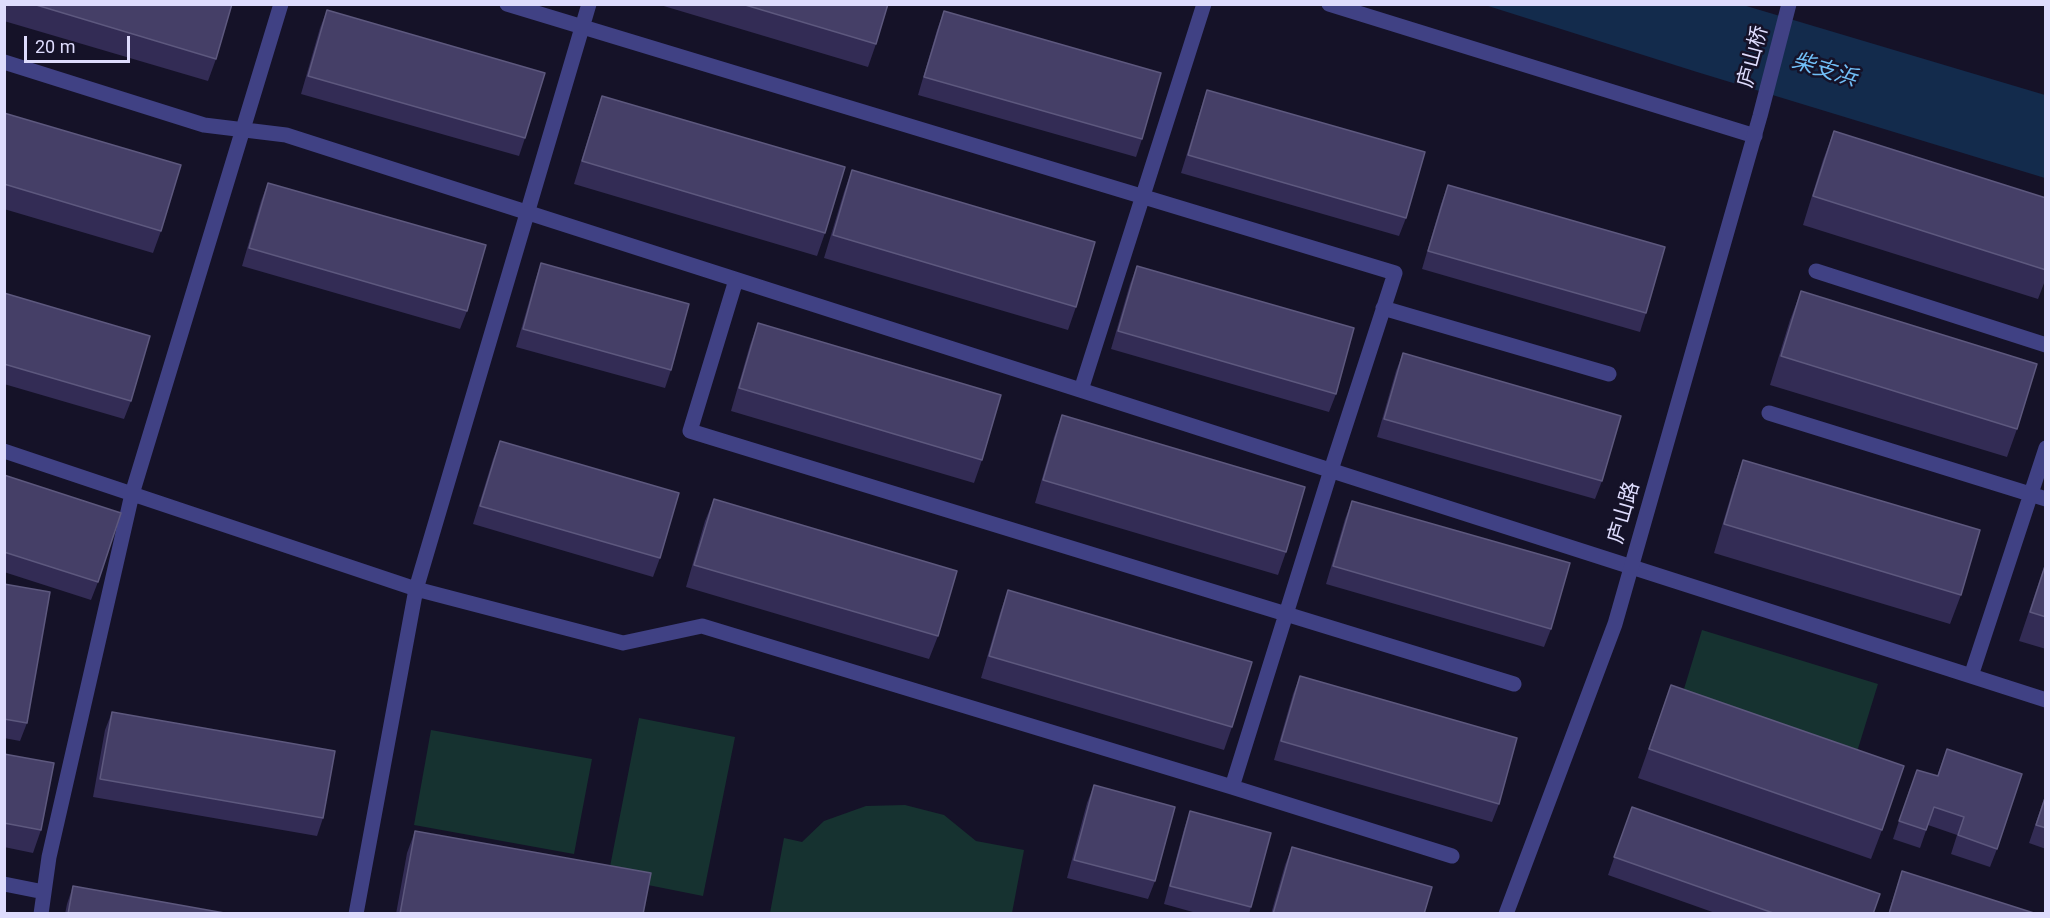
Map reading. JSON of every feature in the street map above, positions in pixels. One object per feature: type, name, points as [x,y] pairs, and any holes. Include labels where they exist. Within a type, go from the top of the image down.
[{"type":"street","points":[[40,914],[50,857],[132,494],[281,4]]},
{"type":"street","points":[[507,4],[1395,273],[1330,470],[1232,787]]},
{"type":"street","points":[[356,914],[416,589],[589,4]]},
{"type":"street","points":[[1081,390],[1204,4]]},
{"type":"street","points":[[1329,4],[1755,136]]},
{"type":"street","name":"庐山桥","points":[[1760,116],[1789,7]]},
{"type":"street","points":[[4,62],[204,125],[286,135],[2046,700]]},
{"type":"street","name":"庐山路","points":[[1506,914],[1615,624],[1760,116]]},
{"type":"street","points":[[1816,271],[2046,345]]},
{"type":"street","points":[[736,280],[690,431],[1514,684]]},
{"type":"street","points":[[1383,308],[1610,374]]},
{"type":"street","points":[[1769,413],[2046,499]]},
{"type":"street","points":[[1971,676],[2046,448]]},
{"type":"street","points":[[4,451],[416,589],[623,643],[702,626],[1452,856]]},
{"type":"street","points":[[4,884],[44,892]]},
{"type":"green space","points":[[1702,630],[1878,684],[1856,755],[1680,702]]},
{"type":"green space","points":[[639,718],[735,737],[703,896],[608,877]]},
{"type":"green space","points":[[431,730],[592,759],[574,854],[414,825]]},
{"type":"green space","points":[[905,805],[944,815],[976,841],[1024,850],[1012,913],[770,913],[784,838],[802,842],[824,821],[866,806]]},
{"type":"water","name":"柴支浜","points":[[1485,5],[1743,5],[2045,95],[2045,178],[1697,72]]},
{"type":"building","points":[[33,4],[232,4],[216,59]]},
{"type":"building","points":[[742,4],[888,4],[876,44]]},
{"type":"building","points":[[327,10],[545,73],[525,138],[308,76]]},
{"type":"building","points":[[944,11],[1161,73],[1142,139],[924,77]]},
{"type":"building","points":[[1207,90],[1425,152],[1406,218],[1188,155]]},
{"type":"building","points":[[602,96],[845,167],[825,233],[582,161]]},
{"type":"building","points":[[4,113],[181,165],[161,231],[4,184]]},
{"type":"building","points":[[1834,131],[2046,198],[2046,270],[1813,196]]},
{"type":"building","points":[[852,170],[1095,242],[1076,307],[833,235]]},
{"type":"building","points":[[268,183],[486,245],[467,311],[249,248]]},
{"type":"building","points":[[1448,185],[1665,247],[1646,313],[1428,251]]},
{"type":"building","points":[[541,263],[689,304],[671,370],[523,329]]},
{"type":"building","points":[[1137,266],[1354,328],[1336,394],[1118,331]]},
{"type":"building","points":[[1801,291],[2037,364],[2017,429],[1781,356]]},
{"type":"building","points":[[4,293],[150,336],[131,401],[4,364]]},
{"type":"building","points":[[758,323],[1001,395],[982,460],[739,388]]},
{"type":"building","points":[[1403,353],[1621,416],[1602,481],[1384,419]]},
{"type":"building","points":[[1062,415],[1305,487],[1286,552],[1043,480]]},
{"type":"building","points":[[500,441],[679,493],[660,558],[480,506]]},
{"type":"building","points":[[1743,460],[1980,530],[1961,595],[1724,524]]},
{"type":"building","points":[[4,475],[121,513],[98,582],[4,552]]},
{"type":"building","points":[[714,499],[957,571],[938,636],[694,565]]},
{"type":"building","points":[[1352,501],[1570,563],[1551,629],[1333,566]]},
{"type":"building","points":[[2046,563],[2046,617],[2030,612]]},
{"type":"building","points":[[4,584],[50,592],[27,723],[4,719]]},
{"type":"building","points":[[1008,590],[1252,662],[1232,727],[989,656]]},
{"type":"building","points":[[1300,676],[1517,738],[1499,804],[1281,741]]},
{"type":"building","points":[[1671,685],[1904,766],[1882,830],[1649,749]]},
{"type":"building","points":[[112,712],[335,751],[323,818],[100,779]]},
{"type":"building","points":[[1947,749],[2022,774],[1997,849],[1958,835],[1964,817],[1934,807],[1926,830],[1899,821],[1917,770],[1938,776]]},
{"type":"building","points":[[4,754],[54,763],[41,830],[4,823]]},
{"type":"building","points":[[1094,785],[1175,807],[1155,881],[1074,860]]},
{"type":"building","points":[[2046,795],[2046,828],[2036,825]]},
{"type":"building","points":[[1632,807],[1880,894],[1873,914],[1776,914],[1614,857]]},
{"type":"building","points":[[1190,811],[1271,833],[1251,907],[1170,886]]},
{"type":"building","points":[[415,831],[651,873],[643,914],[400,914]]},
{"type":"building","points":[[1292,847],[1432,887],[1424,914],[1273,914]]},
{"type":"building","points":[[1902,871],[2037,914],[1889,914]]},
{"type":"building","points":[[73,886],[230,914],[68,914]]}]
